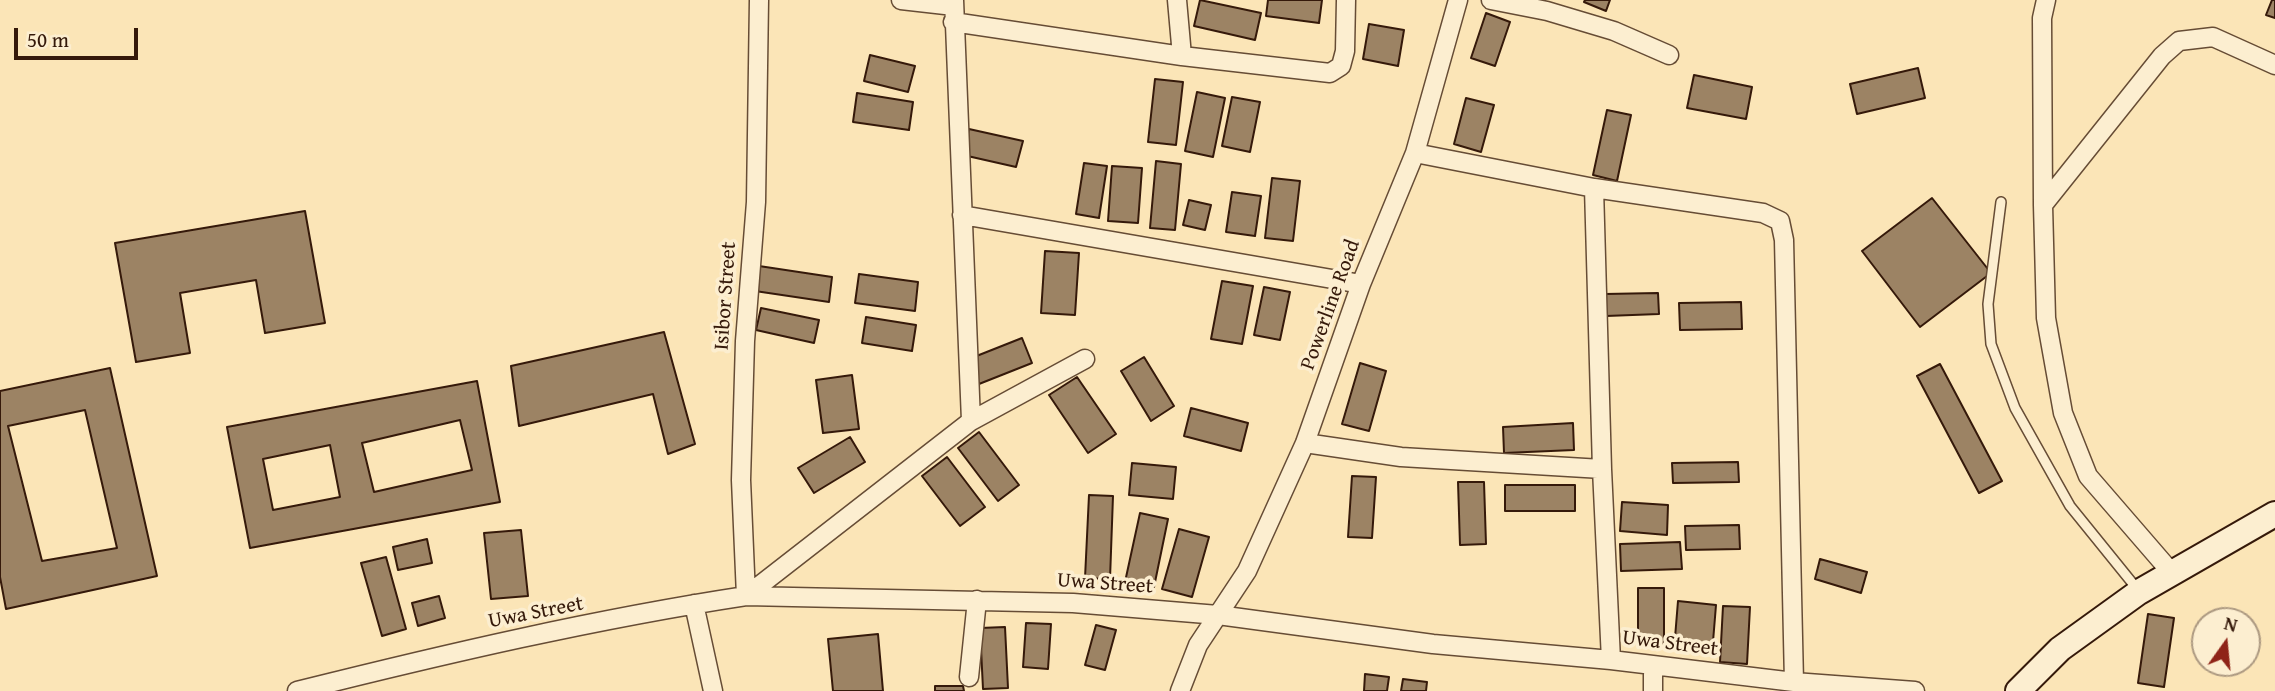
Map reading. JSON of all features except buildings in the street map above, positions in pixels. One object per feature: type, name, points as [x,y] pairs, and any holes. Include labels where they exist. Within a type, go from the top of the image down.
[{"type":"street","name":"Isibor Street","points":[[746,596],[741,480],[745,341],[756,202],[759,0]]},
{"type":"street","points":[[901,0],[1182,56],[1330,73],[1341,66],[1345,51],[1346,0]]},
{"type":"street","points":[[1177,0],[1182,56]]},
{"type":"street","name":"Powerline Road","points":[[1180,691],[1198,645],[1247,571],[1305,443],[1361,284],[1415,153],[1458,0]]},
{"type":"street","points":[[1491,0],[1547,11],[1614,31],[1669,55]]},
{"type":"street","points":[[2046,0],[2042,18],[2046,318],[2063,413],[2088,477],[2171,572]]},
{"type":"street","points":[[954,10],[971,421]]},
{"type":"street","points":[[2043,205],[2162,56],[2179,41],[2213,37],[2275,65]]},
{"type":"street","points":[[1415,153],[1594,188],[1763,213],[1780,221],[1784,240],[1794,682]]},
{"type":"street","points":[[1594,188],[1602,469],[1611,660]]},
{"type":"street","points":[[962,215],[1361,284]]},
{"type":"street","points":[[746,596],[971,421],[1085,359]]},
{"type":"street","points":[[1305,443],[1401,457],[1602,469]]},
{"type":"street","points":[[2018,691],[2060,649],[2139,592],[2275,514]]},
{"type":"street","name":"Uwa Street","points":[[297,691],[442,655],[746,596],[1073,603],[1218,615],[1433,644],[1611,660],[1794,682],[1915,691]]},
{"type":"street","points":[[969,677],[977,600]]},
{"type":"street","points":[[694,604],[713,691]]},
{"type":"street","points":[[1653,665],[1653,691]]},
{"type":"lane","points":[[2001,202],[1988,304],[1991,344],[2015,408],[2070,506],[2139,592]]}]
